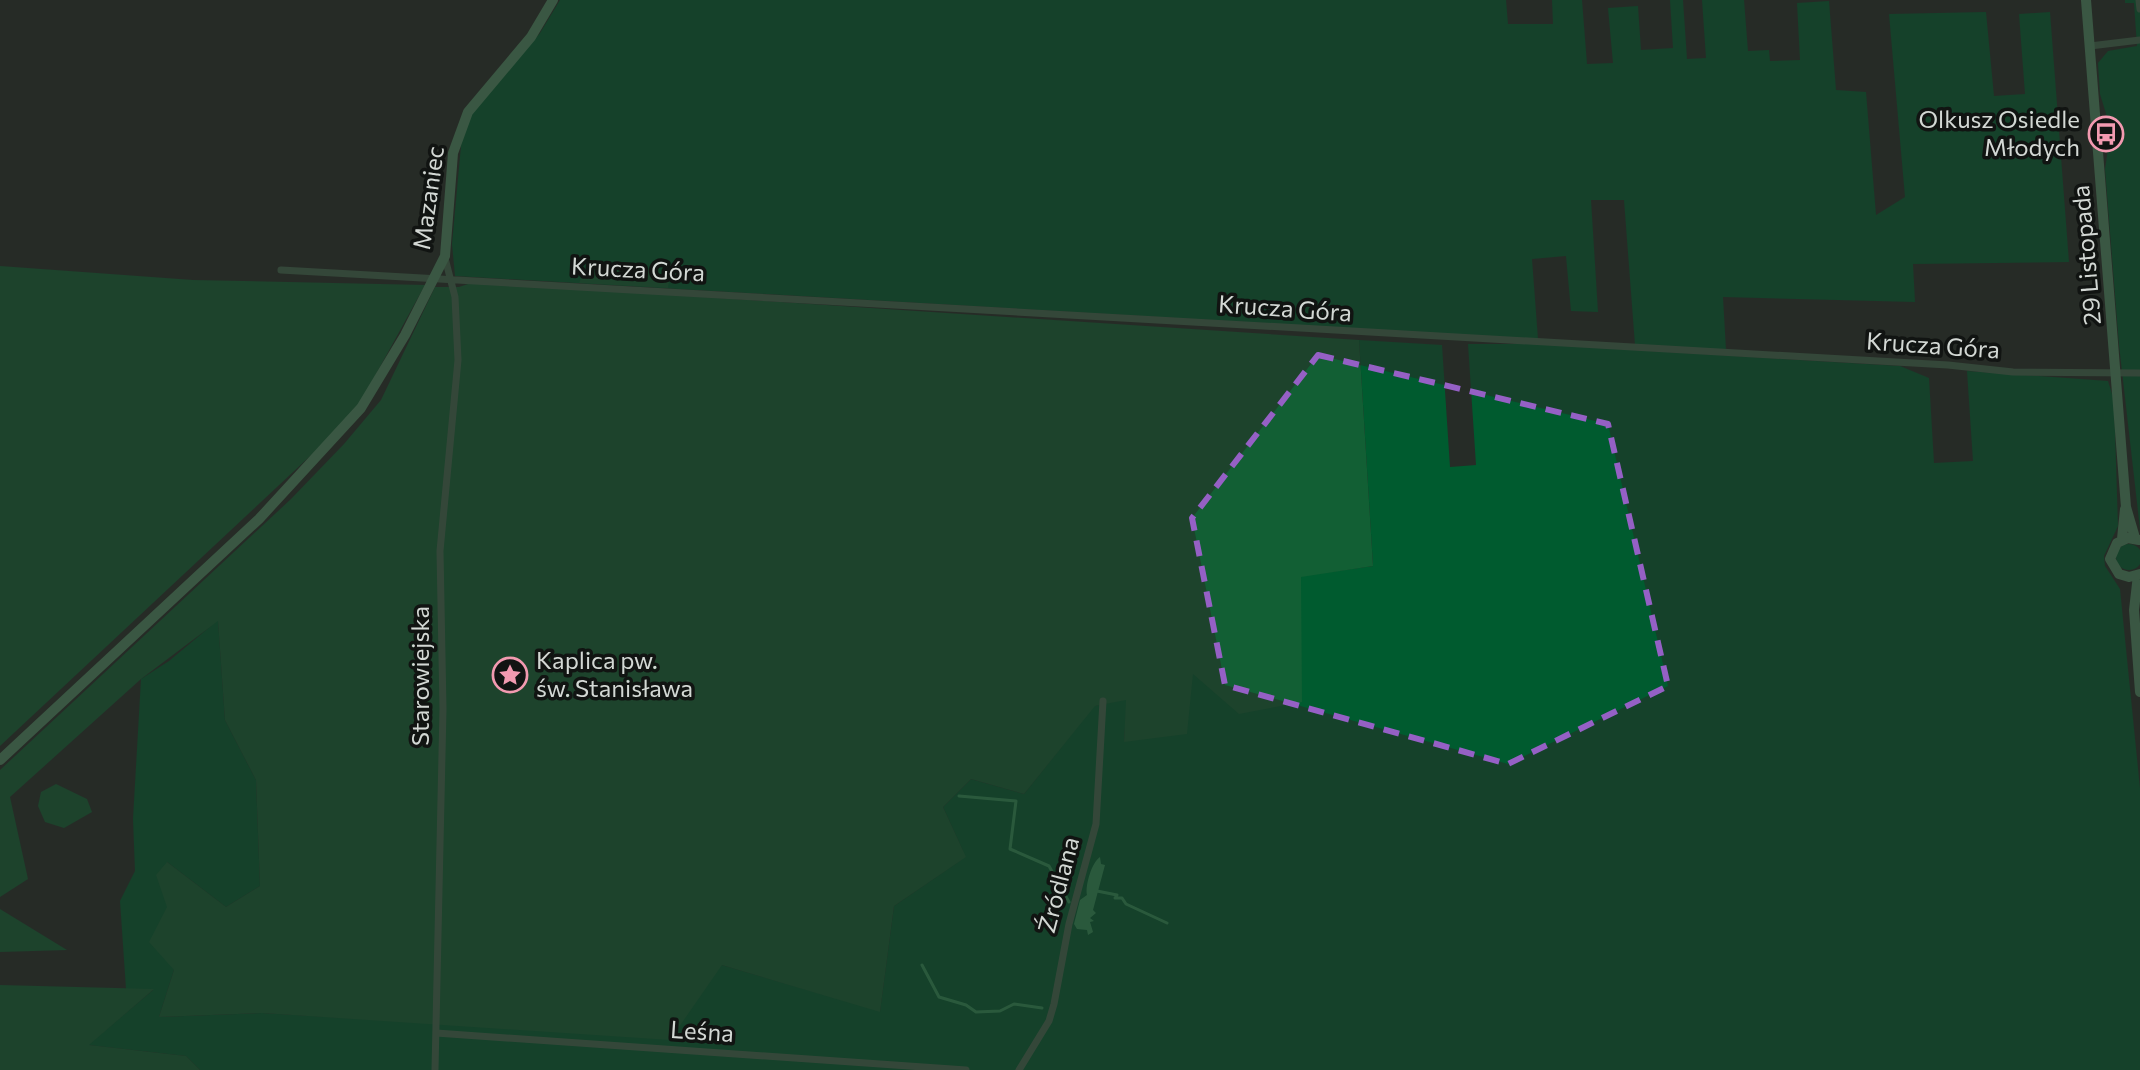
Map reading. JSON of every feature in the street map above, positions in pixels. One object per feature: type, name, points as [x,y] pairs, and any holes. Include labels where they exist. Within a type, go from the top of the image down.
[{"type":"street","name":"Mazaniec","points":[[281,270],[430,281],[445,256],[458,134],[479,96],[526,44],[553,0]]},
{"type":"street","name":"29 Listopada","points":[[2086,0],[2126,507],[2122,539],[2113,547],[2110,559],[2114,570],[2124,576]]},
{"type":"street","points":[[2139,0],[2140,9]]},
{"type":"street","points":[[2090,46],[2140,40]]},
{"type":"street","name":"Starowiejska","points":[[435,1070],[443,709],[440,551],[458,360],[452,283],[445,256]]},
{"type":"street","points":[[0,760],[259,519],[343,431],[378,384],[430,281]]},
{"type":"street","name":"Krucza Góra","points":[[430,281],[1948,365],[2013,372],[2140,373]]},
{"type":"street","name":"29 Listopada","points":[[2126,507],[2137,540]]},
{"type":"street","points":[[2122,539],[2137,540]]},
{"type":"street","points":[[2134,610],[2139,575],[2124,576],[2134,610],[2140,692]]},
{"type":"street","name":"Źródlana","points":[[1019,1070],[1052,1013],[1070,916],[1090,848],[1100,788],[1103,701]]},
{"type":"street","name":"Leśna","points":[[436,1033],[966,1070]]},
{"type":"highlighted area","points":[[1318,355],[1608,424],[1668,686],[1508,764],[1225,685],[1192,518]]},
{"type":"shaded area","points":[[560,0],[1506,0],[1508,24],[1553,24],[1552,0],[1582,0],[1587,64],[1613,63],[1608,8],[1638,6],[1641,50],[1673,48],[1670,0],[1683,0],[1687,59],[1706,58],[1702,0],[1744,0],[1748,51],[1769,50],[1770,61],[1800,60],[1797,3],[1829,1],[1836,90],[1866,92],[1876,215],[1905,197],[1889,14],[1986,12],[1994,96],[2025,94],[2019,14],[2050,12],[2069,262],[1913,264],[1915,302],[1723,297],[1726,350],[1635,345],[1624,200],[1591,200],[1598,312],[1571,311],[1566,256],[1532,259],[1538,339],[455,276],[452,244],[462,135],[471,112],[540,33]]},
{"type":"shaded area","points":[[2125,0],[2140,0],[2140,529],[2119,345],[2105,169],[2111,130],[2100,94],[2098,63],[2108,51],[2137,46],[2134,3],[2125,3]]},
{"type":"shaded area","points":[[639,263],[669,282],[668,288],[579,283],[583,274],[612,275],[625,264]]},
{"type":"shaded area","points":[[0,266],[193,280],[425,285],[353,416],[0,746]]},
{"type":"shaded area","points":[[474,282],[1359,340],[1373,566],[1301,577],[1302,702],[1239,714],[1193,674],[1187,734],[1124,742],[1126,700],[1095,706],[1024,794],[971,779],[943,807],[966,857],[894,906],[880,1012],[722,965],[670,1040],[262,1013],[159,1017],[174,970],[149,942],[167,907],[156,875],[167,862],[226,907],[260,886],[256,780],[225,720],[218,621],[141,679],[10,797],[28,879],[0,897],[0,770],[291,499],[344,444],[381,400],[435,287],[459,287]]},
{"type":"shaded area","points":[[1359,340],[1442,345],[1450,467],[1476,465],[1468,344],[1535,344],[1900,366],[1929,378],[1934,463],[1973,461],[1967,371],[2108,381],[2114,400],[2118,526],[2104,556],[2105,566],[2120,589],[2140,788],[2140,1070],[200,1070],[186,1056],[88,1045],[153,990],[126,989],[120,901],[135,871],[133,819],[141,679],[169,661],[218,620],[225,720],[256,780],[260,886],[226,907],[167,862],[167,907],[174,970],[159,1017],[262,1013],[431,1023],[722,965],[880,1011],[894,906],[961,860],[963,851],[943,807],[971,779],[1024,794],[1094,706],[1127,699],[1124,742],[1301,576],[1373,566]]},
{"type":"shaded area","points":[[2129,544],[2138,548],[2142,557],[2138,566],[2129,570],[2120,566],[2116,557],[2120,548]]},
{"type":"shaded area","points":[[56,784],[87,799],[92,812],[64,828],[45,822],[38,806],[41,792]]},
{"type":"shaded area","points":[[1100,857],[1101,864],[1105,865],[1093,910],[1096,913],[1090,918],[1094,921],[1090,922],[1093,932],[1088,935],[1087,930],[1077,929],[1074,924],[1080,900],[1087,895],[1092,869]]},
{"type":"shaded area","points":[[0,909],[67,950],[0,952]]},
{"type":"shaded area","points":[[0,985],[154,989],[89,1045],[186,1056],[200,1070],[0,1070]]},
{"type":"waterway","points":[[959,796],[1016,801],[1010,849],[1049,866],[1069,902]]},
{"type":"waterway","points":[[1097,891],[1117,895],[1115,898],[1122,898],[1126,904],[1167,923]]},
{"type":"waterway","points":[[922,965],[939,997],[966,1005],[976,1012],[1000,1011],[1014,1004],[1042,1008]]},
{"type":"place","name":"Olkusz Osiedle Młodych","points":[[2106,134]]},
{"type":"place","name":"Kaplica pw. św. Stanisława","points":[[510,675]]}]
